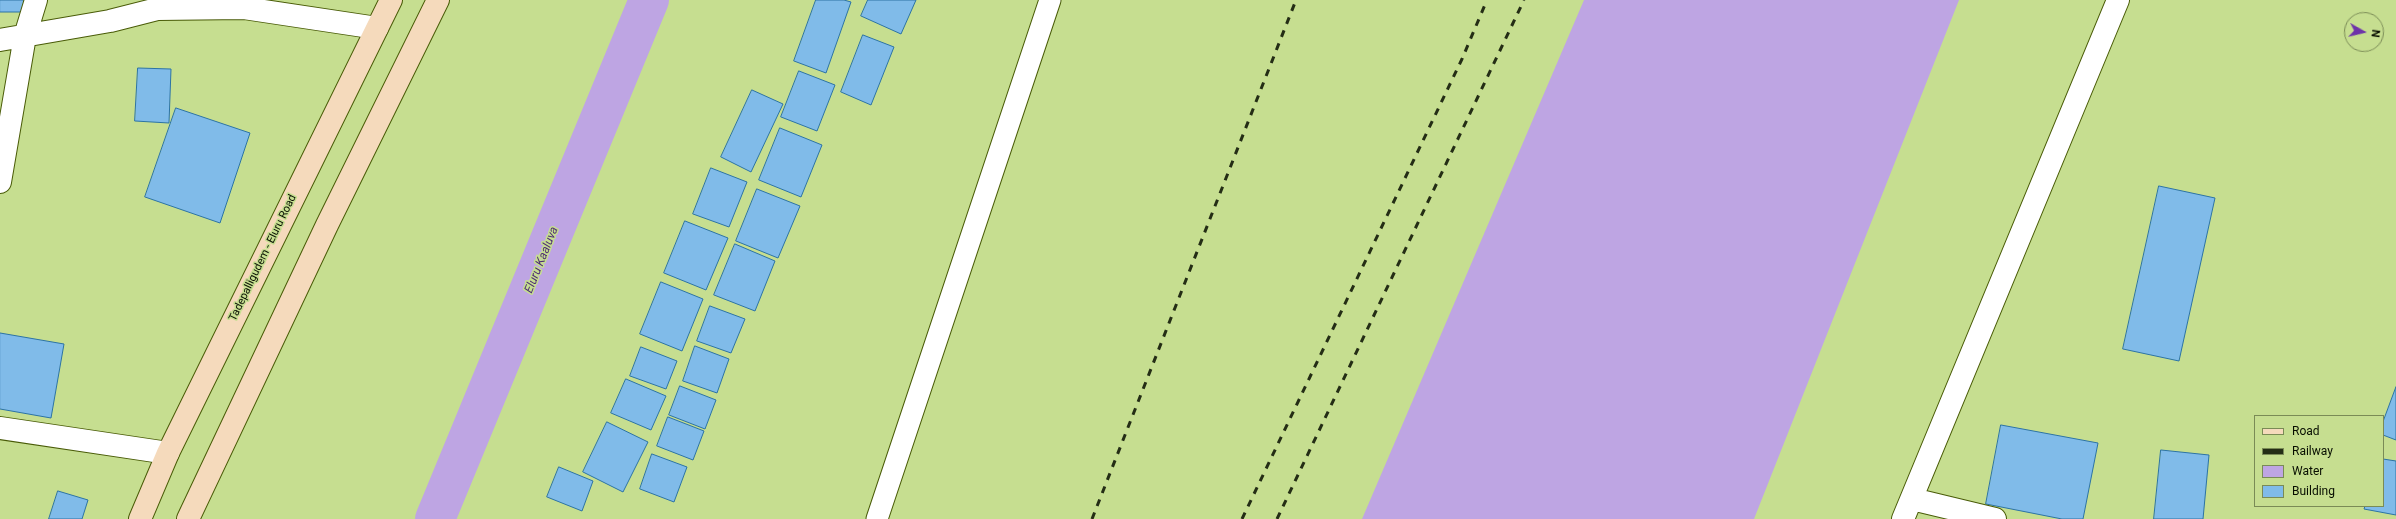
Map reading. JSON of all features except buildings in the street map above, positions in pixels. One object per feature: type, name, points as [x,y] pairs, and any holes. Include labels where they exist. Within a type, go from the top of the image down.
[{"type":"main road","name":"Tadepalligudem - Eluru Road","points":[[140,519],[168,453],[391,0]]},
{"type":"main road","points":[[188,519],[331,218],[438,0]]},
{"type":"street","points":[[0,182],[24,36],[36,0]]},
{"type":"street","points":[[1903,519],[2118,0]]},
{"type":"street","points":[[0,40],[157,9],[244,8],[377,28]]},
{"type":"street","points":[[0,428],[168,453]]},
{"type":"street","points":[[1912,499],[1995,519]]},
{"type":"lane","points":[[877,519],[1050,0]]},
{"type":"water","points":[[1584,0],[1959,0],[1754,519],[1362,519]]},
{"type":"waterway","name":"Eluru Kaaluva","points":[[435,519],[649,0]]},
{"type":"railway","points":[[1092,519],[1296,0]]},
{"type":"railway","points":[[1242,519],[1462,59],[1487,0]]},
{"type":"railway","points":[[1277,519],[1524,0]]}]
